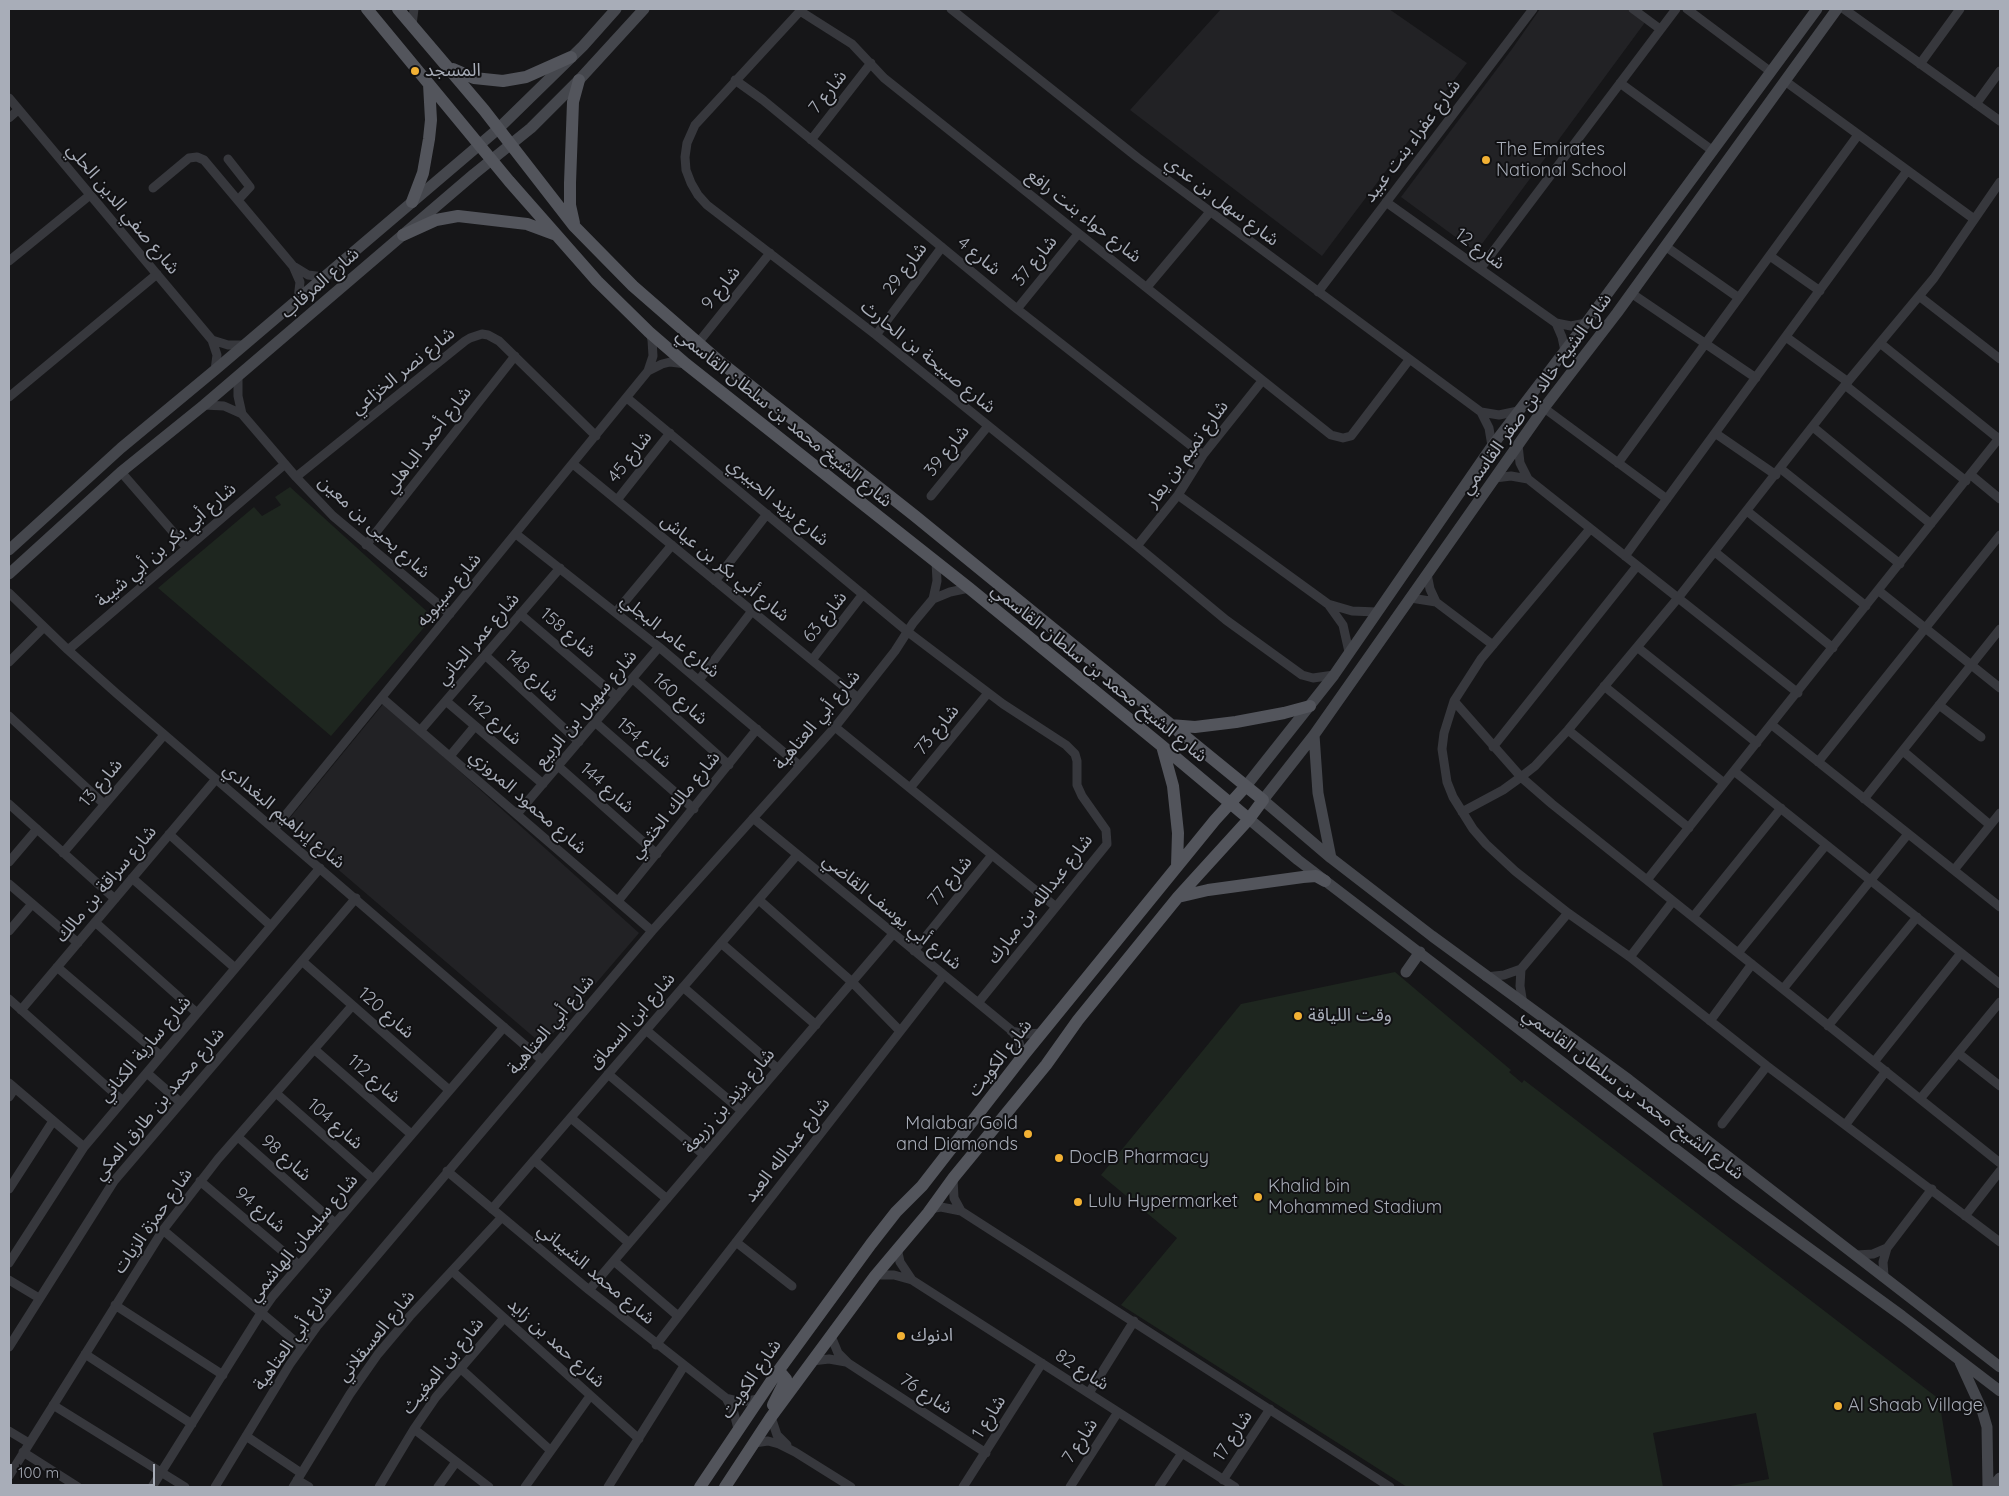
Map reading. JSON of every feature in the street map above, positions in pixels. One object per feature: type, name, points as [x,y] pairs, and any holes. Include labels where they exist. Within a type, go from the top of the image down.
[{"type":"main road","name":"شارع الشيخ محمد بن سلطان القاسمي","points":[[367,9],[491,160],[597,281],[649,332],[686,364],[969,588],[1326,881],[1733,1193],[1902,1316],[2000,1391]]},
{"type":"main road","name":"شارع الشيخ محمد بن سلطان القاسمي","points":[[398,9],[511,144],[574,226],[633,286],[698,343],[915,516],[1246,786],[1331,858],[1486,977],[1629,1080],[1884,1276],[1994,1357],[2000,1366]]},
{"type":"main road","name":"شارع المرقاب","points":[[9,550],[121,448],[244,346],[479,145],[571,58],[616,9]]},
{"type":"main road","name":"شارع المرقاب","points":[[9,574],[121,472],[204,405],[536,123],[580,80],[644,9]]},
{"type":"main road","name":"شارع الشيخ خالد بن صقر القاسمي","points":[[1246,786],[1334,675],[1492,446],[1619,279],[1817,9]]},
{"type":"main road","name":"شارع الشيخ خالد بن صقر القاسمي","points":[[1263,800],[1314,734],[1544,408],[1631,293],[1838,9]]},
{"type":"main road","points":[[446,66],[474,78],[503,82],[526,77],[571,58]]},
{"type":"main road","points":[[574,226],[570,205],[573,102],[580,80]]},
{"type":"main road","points":[[412,202],[423,173],[429,139],[429,84]]},
{"type":"main road","points":[[402,235],[436,220],[458,216],[527,224],[557,236]]},
{"type":"main road","points":[[1616,313],[1608,314],[1605,308],[1616,290],[1619,279]]},
{"type":"main road","points":[[1170,725],[1206,727],[1272,716],[1310,706]]},
{"type":"main road","points":[[1314,734],[1318,793],[1331,858]]},
{"type":"main road","points":[[1162,746],[1170,772],[1175,801],[1178,833],[1178,866]]},
{"type":"main road","name":"شارع الكويت","points":[[700,1487],[758,1399],[871,1244],[896,1212],[922,1186],[1023,1056],[1230,803],[1246,786]]},
{"type":"main road","points":[[725,1487],[771,1417],[897,1248],[928,1213],[954,1177],[1038,1076],[1078,1020],[1178,897],[1249,819],[1263,800]]},
{"type":"main road","points":[[1178,897],[1213,889],[1303,877],[1316,876],[1326,881]]},
{"type":"main road","points":[[1406,972],[1420,952]]},
{"type":"main road","points":[[1959,1361],[1976,1394],[1987,1428],[1988,1487]]},
{"type":"main road","points":[[771,1417],[775,1401],[786,1379],[782,1373],[776,1374]]},
{"type":"main road","points":[[1993,1487],[2000,1478]]},
{"type":"street","points":[[412,25],[414,9]]},
{"type":"street","name":"شارع سهل بن عدي","points":[[952,9],[1094,124],[1480,412],[1489,428],[1492,446]]},
{"type":"street","name":"شارع عفراء بنت عبيد","points":[[1318,292],[1533,9]]},
{"type":"street","points":[[1633,9],[1660,29]]},
{"type":"street","points":[[1480,269],[1676,9]]},
{"type":"street","points":[[1687,9],[1771,72]]},
{"type":"street","points":[[1844,9],[2000,122]]},
{"type":"street","points":[[1920,64],[1960,9]]},
{"type":"street","points":[[735,80],[801,10]]},
{"type":"street","name":"شارع حواء بنت رافع","points":[[801,10],[847,40],[884,78],[1240,361],[1262,381],[1288,398],[1331,434],[1343,438],[1351,436],[1409,360]]},
{"type":"street","name":"شارع 7","points":[[812,140],[871,63]]},
{"type":"street","points":[[1976,104],[2000,71]]},
{"type":"street","name":"شارع 4","points":[[735,80],[763,100],[1017,309],[1203,455]]},
{"type":"street","name":"شارع صبيحة بن الحارث","points":[[735,80],[696,124],[687,143],[686,170],[698,195],[707,205],[876,335],[1226,620],[1296,672],[1309,678],[1334,675]]},
{"type":"street","points":[[1785,81],[1974,219]]},
{"type":"street","points":[[1620,83],[1713,151]]},
{"type":"street","name":"شارع صفي الدين الحلي","points":[[9,98],[212,340]]},
{"type":"street","points":[[9,118],[18,110]]},
{"type":"street","points":[[1618,463],[1858,135]]},
{"type":"street","points":[[153,188],[186,160],[197,157],[204,160],[293,266],[300,282],[298,299]]},
{"type":"street","points":[[228,160],[250,187],[238,200]]},
{"type":"street","points":[[1625,556],[1907,171]]},
{"type":"street","points":[[1462,812],[1503,790],[1521,777],[1542,760],[1568,730],[1678,598],[1847,383],[1919,296],[1948,259],[2000,182]]},
{"type":"street","points":[[9,261],[90,194]]},
{"type":"street","name":"شارع 12","points":[[1386,202],[1556,323]]},
{"type":"street","points":[[1147,287],[1210,212]]},
{"type":"street","name":"شارع 37","points":[[1017,309],[1078,234]]},
{"type":"street","points":[[1665,246],[1738,298]]},
{"type":"street","name":"شارع 29","points":[[876,335],[942,247]]},
{"type":"street","name":"شارع 9","points":[[698,343],[770,253]]},
{"type":"street","points":[[1770,256],[1820,291]]},
{"type":"street","points":[[293,266],[308,275],[324,277]]},
{"type":"street","points":[[9,397],[157,274]]},
{"type":"street","points":[[1631,293],[1756,378]]},
{"type":"street","points":[[1919,296],[2000,359]]},
{"type":"street","points":[[1556,323],[1571,326],[1586,322]]},
{"type":"street","points":[[1556,323],[1565,351]]},
{"type":"street","name":"شارع سيبويه","points":[[275,828],[648,371],[653,356],[652,340],[649,332]]},
{"type":"street","name":"شارع نصر الخزاعي","points":[[296,477],[470,338],[482,334],[494,337],[596,436]]},
{"type":"street","points":[[1786,337],[1968,478],[2000,499]]},
{"type":"street","points":[[212,340],[228,345],[244,346]]},
{"type":"street","points":[[212,340],[217,355],[215,370]]},
{"type":"street","points":[[1647,880],[2000,438],[1880,343]]},
{"type":"street","name":"شارع أحمد الباهلي","points":[[366,545],[515,356]]},
{"type":"street","points":[[648,371],[662,364],[678,362],[686,364]]},
{"type":"street","points":[[238,376],[238,396],[242,414]]},
{"type":"street","name":"شارع تميم بن يعار","points":[[1137,546],[1178,496],[1203,455],[1262,381]]},
{"type":"street","name":"شارع يزيد الحبيري","points":[[627,398],[908,632]]},
{"type":"street","name":"شارع يحيى بن معين","points":[[204,405],[224,406],[242,414],[296,477],[333,516],[450,614]]},
{"type":"street","points":[[1544,408],[1667,500]]},
{"type":"street","points":[[1480,412],[1499,415],[1518,411]]},
{"type":"street","name":"شارع 39","points":[[931,496],[988,426]]},
{"type":"street","points":[[1813,427],[1932,524]]},
{"type":"street","name":"شارع 45","points":[[617,500],[670,433]]},
{"type":"street","points":[[1715,433],[1778,472],[1900,564]]},
{"type":"street","points":[[1518,445],[1520,463],[1528,479],[1798,692]]},
{"type":"street","name":"شارع أبي بكر بن أبي شيبة","points":[[68,650],[285,464]]},
{"type":"street","name":"شارع أبي بكر بن عياش","points":[[573,464],[858,698]]},
{"type":"street","points":[[121,472],[187,548]]},
{"type":"street","points":[[1495,478],[1511,476],[1528,479]]},
{"type":"street","points":[[1178,496],[1328,604],[1352,611],[1377,612]]},
{"type":"street","points":[[1747,511],[1866,606]]},
{"type":"street","points":[[715,581],[767,514]]},
{"type":"street","points":[[1590,529],[1493,645],[1472,672],[1454,701],[1444,733],[1443,758],[1447,782],[1462,812],[1473,829],[1516,872],[1568,913],[1630,957],[1767,1066],[2000,1242]]},
{"type":"street","name":"شارع عامر البجلي","points":[[516,534],[659,647],[800,766]]},
{"type":"street","points":[[1818,762],[2000,535]]},
{"type":"street","points":[[616,612],[672,545]]},
{"type":"street","points":[[1715,552],[1833,648]]},
{"type":"street","name":"شارع أبي العتاهية","points":[[215,1487],[302,1347],[336,1303],[652,931],[835,727],[895,652],[933,599],[937,581],[936,562]]},
{"type":"street","points":[[1493,746],[1637,566]]},
{"type":"street","name":"شارع عمر الجاني","points":[[420,731],[560,568]]},
{"type":"street","points":[[1427,574],[1430,589],[1436,602]]},
{"type":"street","points":[[933,599],[950,592],[969,588]]},
{"type":"street","points":[[1879,591],[2000,688]]},
{"type":"street","name":"شارع إبراهيم البغدادي","points":[[9,592],[44,628],[164,735],[275,828],[542,1060]]},
{"type":"street","name":"شارع 63","points":[[812,660],[863,594]]},
{"type":"street","points":[[1411,598],[1436,602],[1493,645]]},
{"type":"street","points":[[1328,604],[1343,626],[1349,652]]},
{"type":"street","points":[[699,680],[752,611]]},
{"type":"street","name":"شارع 158","points":[[520,614],[617,696]]},
{"type":"street","points":[[9,662],[44,628]]},
{"type":"street","points":[[1864,798],[2000,629]]},
{"type":"street","name":"شارع عبدالله بن مبارك","points":[[908,632],[1018,715],[1071,749],[1078,761],[1076,779],[1079,791],[1107,834],[1104,848],[978,1003]]},
{"type":"street","points":[[1637,646],[1757,743]]},
{"type":"street","name":"شارع سهيل بن الربيع","points":[[517,814],[659,647]]},
{"type":"street","name":"شارع 148","points":[[485,655],[579,742]]},
{"type":"street","name":"شارع 160","points":[[632,678],[729,764]]},
{"type":"street","points":[[1604,686],[1724,783]]},
{"type":"street","name":"شارع 73","points":[[910,788],[988,693]]},
{"type":"street","name":"شارع محمود المروزي","points":[[382,698],[652,931]]},
{"type":"street","name":"شارع 142","points":[[446,701],[543,784]]},
{"type":"street","points":[[1454,701],[1521,777],[1583,830],[2000,1163]]},
{"type":"street","points":[[1939,705],[1981,737]]},
{"type":"street","points":[[9,716],[104,804]]},
{"type":"street","name":"شارع 154","points":[[595,722],[694,808]]},
{"type":"street","points":[[1772,725],[2000,906]]},
{"type":"street","points":[[450,756],[475,726]]},
{"type":"street","points":[[835,727],[1056,907]]},
{"type":"street","name":"شارع مالك الخثمي","points":[[618,902],[758,730]]},
{"type":"street","points":[[1568,730],[1689,828]]},
{"type":"street","name":"شارع 13","points":[[63,852],[164,735]]},
{"type":"street","points":[[1903,751],[1990,825]]},
{"type":"street","name":"شارع 144","points":[[558,766],[657,854]]},
{"type":"street","points":[[1734,771],[2000,984]]},
{"type":"street","name":"شارع سراقة بن مالك","points":[[21,1010],[216,779]]},
{"type":"street","points":[[9,804],[115,899]]},
{"type":"street","points":[[1693,917],[1781,808]]},
{"type":"street","points":[[1954,870],[2000,813]]},
{"type":"street","name":"شارع أبي يوسف القاضي","points":[[752,818],[1011,1030],[1018,1039],[1023,1056]]},
{"type":"street","points":[[9,862],[37,829]]},
{"type":"street","points":[[169,834],[271,926]]},
{"type":"street","points":[[1783,989],[1908,834]]},
{"type":"street","points":[[1738,953],[1826,845]]},
{"type":"street","name":"شارع ابن السماق","points":[[492,1209],[798,855]]},
{"type":"street","name":"شارع 77","points":[[914,951],[992,855]]},
{"type":"street","name":"شارع سارية الكناني","points":[[9,1263],[84,1147],[320,868]]},
{"type":"street","points":[[132,878],[235,968]]},
{"type":"street","points":[[9,884],[78,943]]},
{"type":"street","name":"شارع محمد بن طارق المكي","points":[[9,1347],[114,1181],[356,898]]},
{"type":"street","points":[[759,900],[852,982],[900,1031]]},
{"type":"street","points":[[1630,957],[1673,901]]},
{"type":"street","points":[[9,931],[32,904]]},
{"type":"street","points":[[1486,977],[1504,975],[1521,969],[1568,913]]},
{"type":"street","points":[[1828,1026],[1917,917]]},
{"type":"street","points":[[95,922],[197,1013]]},
{"type":"street","name":"شارع يزيد بن زريعة","points":[[589,1290],[893,934]]},
{"type":"street","points":[[721,943],[816,1025]]},
{"type":"street","points":[[1874,1062],[1961,952]]},
{"type":"street","name":"شارع 120","points":[[302,961],[449,1090]]},
{"type":"street","points":[[1710,1021],[1752,964]]},
{"type":"street","points":[[57,967],[161,1056]]},
{"type":"street","points":[[1521,969],[1520,986],[1523,1004]]},
{"type":"street","name":"شارع عبدالله العبد","points":[[656,1345],[944,975]]},
{"type":"street","points":[[683,987],[778,1069]]},
{"type":"street","points":[[9,1000],[123,1100]]},
{"type":"street","name":"شارع حمزة الزيات","points":[[9,1476],[163,1230],[200,1181],[352,1006]]},
{"type":"street","points":[[1920,1099],[1999,1006]]},
{"type":"street","name":"شارع سليمان الهاشمي","points":[[152,1487],[261,1312],[299,1265],[504,1027]]},
{"type":"street","points":[[646,1030],[742,1111]]},
{"type":"street","points":[[1011,1030],[1026,1034],[1042,1033]]},
{"type":"street","name":"شارع 112","points":[[314,1049],[411,1134]]},
{"type":"street","points":[[1958,1053],[2000,1086]]},
{"type":"street","points":[[1722,1124],[1767,1066]]},
{"type":"street","points":[[1846,1124],[1886,1071]]},
{"type":"street","points":[[147,1073],[180,1102]]},
{"type":"street","points":[[608,1074],[704,1155]]},
{"type":"street","points":[[9,1097],[12,1085],[84,1147]]},
{"type":"street","name":"شارع 104","points":[[276,1093],[373,1179]]},
{"type":"street","points":[[571,1118],[667,1199]]},
{"type":"street","points":[[9,1189],[53,1121]]},
{"type":"street","name":"شارع 98","points":[[238,1137],[335,1223]]},
{"type":"street","points":[[534,1160],[629,1243]]},
{"type":"street","name":"شارع محمد الشيباني","points":[[448,1171],[656,1345],[726,1398],[734,1413],[738,1430]]},
{"type":"street","points":[[1965,1216],[2000,1171]]},
{"type":"street","points":[[954,1177],[952,1184],[954,1198],[961,1210]]},
{"type":"street","name":"شارع 94","points":[[200,1181],[299,1265]]},
{"type":"street","points":[[1884,1276],[1883,1262],[1887,1248],[1932,1190]]},
{"type":"street","points":[[928,1213],[935,1208],[961,1210],[1390,1487]]},
{"type":"street","name":"شارع العسقلاني","points":[[297,1480],[373,1360],[410,1316],[502,1217]]},
{"type":"street","points":[[163,1230],[302,1347]]},
{"type":"street","points":[[736,1242],[792,1286]]},
{"type":"street","name":"شارع 82","points":[[897,1248],[904,1268],[912,1280]]},
{"type":"street","points":[[1857,1255],[1873,1254],[1887,1248]]},
{"type":"street","points":[[614,1261],[678,1316]]},
{"type":"street","name":"شارع حمد بن زايد","points":[[452,1271],[638,1439]]},
{"type":"street","name":"شارع 82","points":[[876,1275],[894,1275],[912,1280],[1235,1487]]},
{"type":"street","points":[[9,1280],[39,1298]]},
{"type":"street","points":[[115,1305],[223,1375]]},
{"type":"street","name":"شارع بن المغيث","points":[[379,1487],[436,1397],[504,1318]]},
{"type":"street","points":[[1089,1393],[1134,1321]]},
{"type":"street","name":"شارع 76","points":[[831,1336],[835,1348],[848,1363],[986,1452]]},
{"type":"street","points":[[85,1354],[192,1424]]},
{"type":"street","name":"شارع 76","points":[[812,1361],[828,1359],[848,1363]]},
{"type":"street","name":"شارع 1","points":[[963,1487],[1042,1363]]},
{"type":"street","points":[[608,1487],[684,1366]]},
{"type":"street","points":[[460,1368],[550,1450]]},
{"type":"street","points":[[525,1487],[590,1396]]},
{"type":"street","points":[[726,1398],[742,1402],[758,1399]]},
{"type":"street","points":[[53,1405],[185,1487]]},
{"type":"street","name":"شارع 17","points":[[1223,1480],[1270,1409]]},
{"type":"street","name":"شارع 7","points":[[1070,1487],[1118,1412]]},
{"type":"street","points":[[771,1417],[777,1435],[795,1452]]},
{"type":"street","points":[[414,1429],[490,1487]]},
{"type":"street","points":[[9,1431],[29,1443]]},
{"type":"street","points":[[246,1436],[297,1480],[309,1487]]},
{"type":"street","points":[[754,1443],[772,1442],[795,1452],[851,1487]]},
{"type":"street","points":[[23,1452],[78,1487]]},
{"type":"street","points":[[1159,1487],[1182,1453]]},
{"type":"street","points":[[438,1487],[456,1462]]},
{"type":"shaded area","points":[[1221,9],[1389,9],[1467,63],[1322,256],[1130,110]]},
{"type":"shaded area","name":"The Emirates National School","points":[[1540,9],[1629,9],[1646,21],[1476,252],[1401,197]]},
{"type":"shaded area","points":[[290,487],[433,617],[331,736],[158,588],[254,507],[262,516],[281,505],[275,497]]},
{"type":"shaded area","points":[[384,703],[639,933],[543,1045],[285,824]]},
{"type":"shaded area","points":[[1395,972],[1511,1070],[1509,1072],[1522,1083],[1524,1080],[1939,1399],[1953,1487],[1725,1487],[1769,1479],[1756,1413],[1653,1433],[1663,1487],[1407,1487],[1121,1305],[1177,1238],[1101,1175],[1241,1004]]},
{"type":"place","name":"المسجد","points":[[415,71]]},
{"type":"place","name":"The Emirates National School","points":[[1486,160]]},
{"type":"place","name":"وقت اللياقة","points":[[1298,1016]]},
{"type":"place","name":"Malabar Gold and Diamonds","points":[[1028,1134]]},
{"type":"place","name":"DocIB Pharmacy","points":[[1059,1158]]},
{"type":"place","name":"Khalid bin Mohammed Stadium","points":[[1258,1197]]},
{"type":"place","name":"Lulu Hypermarket","points":[[1078,1202]]},
{"type":"place","name":"ادنوك","points":[[901,1336]]},
{"type":"place","name":"Al Shaab Village","points":[[1838,1406]]}]
